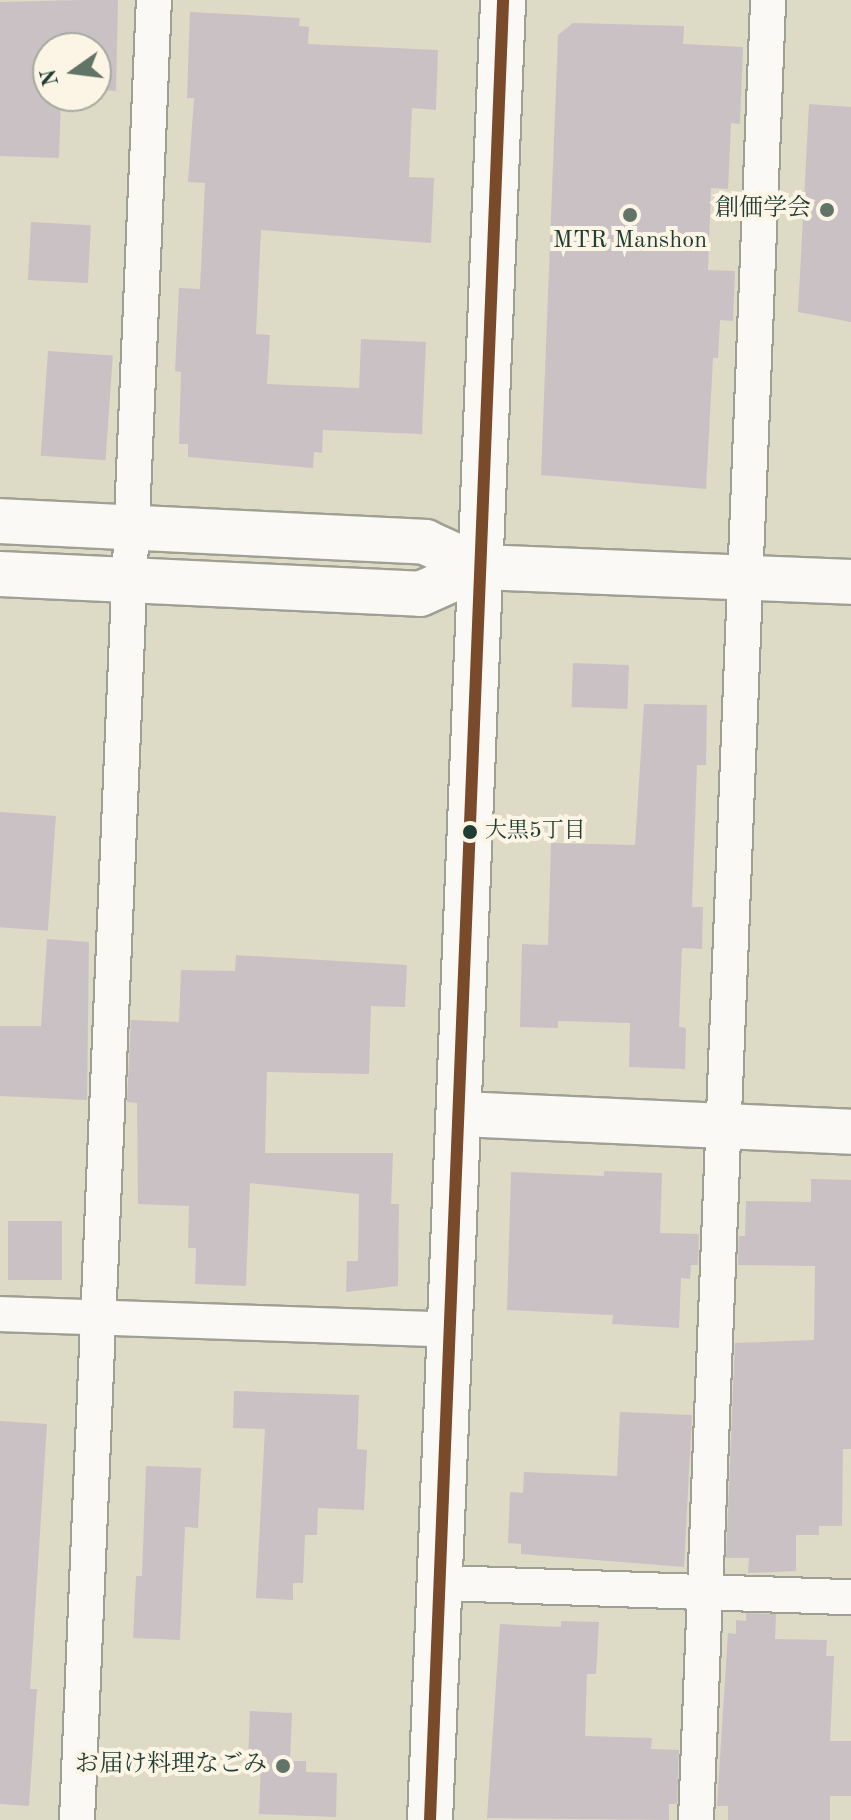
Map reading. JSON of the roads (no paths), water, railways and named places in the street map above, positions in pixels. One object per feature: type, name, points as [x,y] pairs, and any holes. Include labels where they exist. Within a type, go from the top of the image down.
[{"type":"street","points":[[77,1820],[154,0]]},
{"type":"street","points":[[430,1820],[443,1583],[503,0]]},
{"type":"street","points":[[696,1820],[768,0]]},
{"type":"street","points":[[0,521],[130,531],[425,542],[480,567],[851,582]]},
{"type":"street","points":[[0,574],[420,594],[480,567]]},
{"type":"street","points":[[461,1114],[851,1132]]},
{"type":"street","points":[[0,1314],[451,1330]]},
{"type":"street","points":[[443,1583],[851,1597]]},
{"type":"place","name":"創価学会","points":[[827,210]]},
{"type":"place","name":"MTR Manshon","points":[[630,215]]},
{"type":"place","name":"大黒5丁目","points":[[470,832]]},
{"type":"place","name":"お届け料理なごみ","points":[[283,1766]]}]
